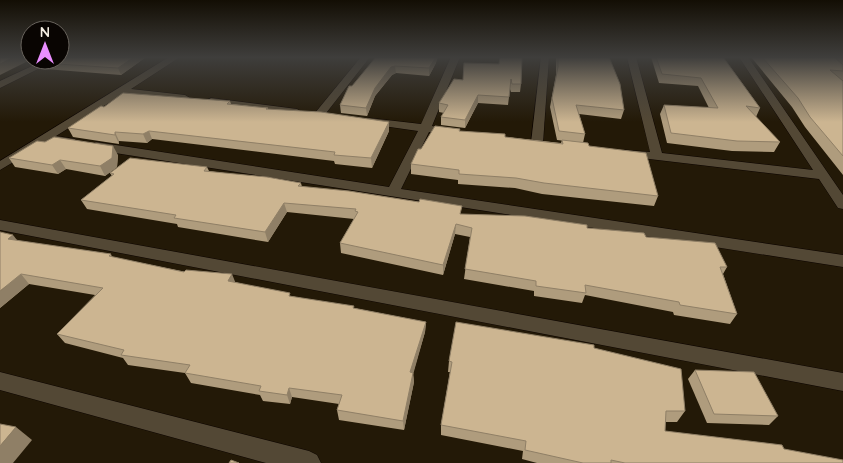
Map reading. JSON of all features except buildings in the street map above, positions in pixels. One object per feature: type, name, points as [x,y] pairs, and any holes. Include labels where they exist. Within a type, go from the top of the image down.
[{"type":"street","points":[[0,85],[13,79]]},
{"type":"street","points":[[0,166],[142,79]]},
{"type":"street","points":[[122,91],[324,116],[351,79]]},
{"type":"street","points":[[393,192],[425,128],[447,79]]},
{"type":"street","points":[[537,142],[543,79]]},
{"type":"street","points":[[637,79],[657,156]]},
{"type":"street","points":[[757,79],[843,204]]},
{"type":"street","points":[[358,120],[462,133]]},
{"type":"street","points":[[46,138],[843,261]]},
{"type":"street","points":[[620,152],[822,175]]},
{"type":"street","points":[[0,225],[843,382]]},
{"type":"street","points":[[0,381],[309,463]]}]
